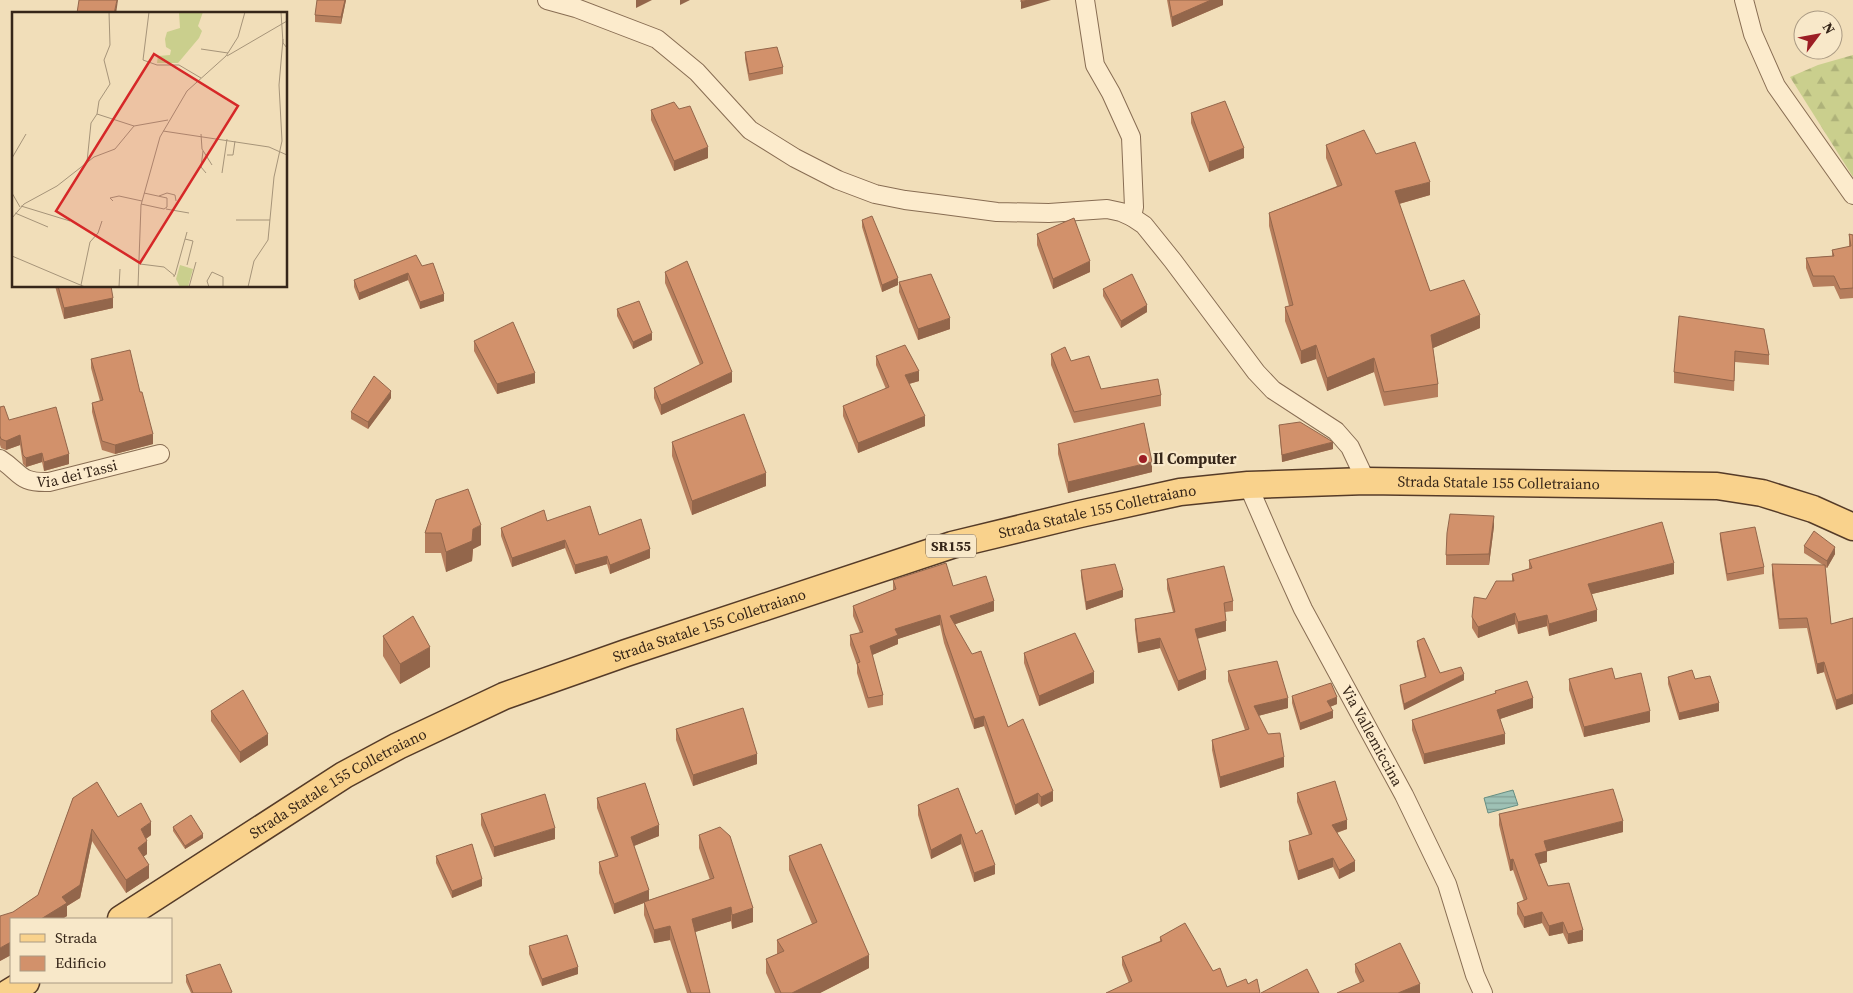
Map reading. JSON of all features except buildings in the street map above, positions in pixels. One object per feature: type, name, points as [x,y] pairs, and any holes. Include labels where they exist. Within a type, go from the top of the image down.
[{"type":"main road","name":"Strada Statale 155 Colletraiano","points":[[123,918],[344,775],[398,746],[504,696],[626,653],[952,545],[1080,514],[1180,492],[1248,485],[1366,481],[1717,486],[1762,493],[1813,509],[1853,527]]},
{"type":"main road","points":[[8,993],[24,983]]},
{"type":"street","points":[[547,0],[580,4],[657,39],[697,72],[750,130],[795,158],[838,180],[875,194],[929,204],[997,212],[1049,213],[1107,209],[1121,212],[1144,224],[1256,372],[1273,390],[1336,431],[1350,448],[1366,481]]},
{"type":"street","points":[[1085,0],[1095,66],[1111,93],[1131,137],[1134,207],[1132,217]]},
{"type":"street","points":[[1744,0],[1753,34],[1776,86],[1853,195]]},
{"type":"street","name":"Via dei Tassi","points":[[0,459],[18,475],[34,483],[77,476],[160,454]]},
{"type":"street","name":"Via Vallemiccina","points":[[1248,485],[1303,608],[1404,795],[1443,876],[1475,975],[1483,993]]},
{"type":"green space","points":[[1853,55],[1853,177],[1790,77],[1818,65],[1843,60],[1843,58]]},
{"type":"water","points":[[1513,790],[1518,805],[1488,813],[1484,798]]},
{"type":"place","name":"Il Computer","points":[[1143,459]]}]
